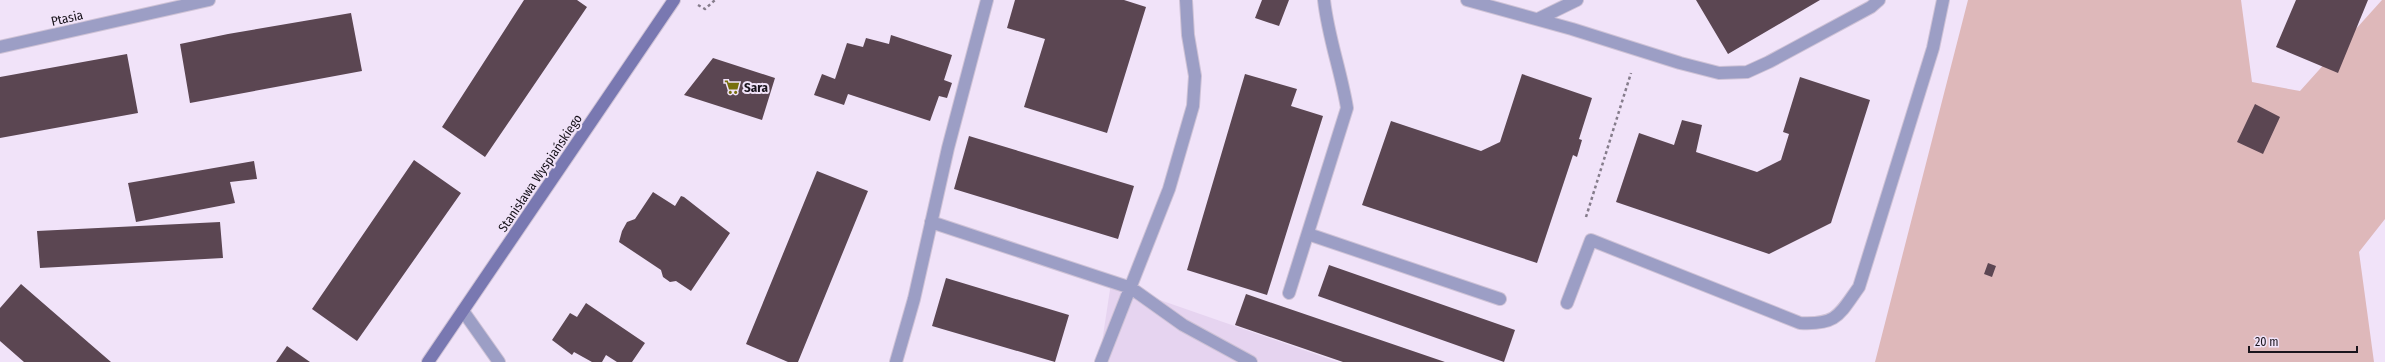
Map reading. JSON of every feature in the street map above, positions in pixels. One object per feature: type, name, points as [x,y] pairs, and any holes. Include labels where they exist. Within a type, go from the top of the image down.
[{"type":"main road","name":"Stanisława Wyspiańskiego","points":[[428,362],[674,0]]},
{"type":"street","name":"Ptasia","points":[[0,47],[210,0]]},
{"type":"street","points":[[896,362],[914,299],[948,148],[987,0]]},
{"type":"street","points":[[1101,362],[1169,189],[1193,106],[1196,76],[1188,34],[1186,0]]},
{"type":"street","points":[[1289,292],[1347,108],[1343,84],[1327,26],[1324,0]]},
{"type":"street","points":[[1467,0],[1538,19],[1719,73],[1747,72],[1871,7],[1879,0]]},
{"type":"street","points":[[1538,19],[1576,0]]},
{"type":"street","points":[[1567,303],[1591,240],[1800,323],[1821,324],[1839,315],[1859,287],[1933,48],[1943,0]]},
{"type":"street","points":[[932,222],[1131,288],[1183,325],[1251,362]]},
{"type":"street","points":[[1308,234],[1500,299]]},
{"type":"street","points":[[463,311],[499,362]]},
{"type":"path","points":[[693,2],[705,9],[715,0]]},
{"type":"path","points":[[1591,240],[1585,215],[1639,50]]},
{"type":"shaded area","points":[[1968,0],[2241,0],[2252,82],[2300,91],[2382,0],[2385,0],[2385,219],[2359,252],[2374,362],[1875,362]]},
{"type":"shaded area","points":[[1111,283],[1338,362],[1099,362]]},
{"type":"building","points":[[524,0],[577,0],[587,7],[485,157],[442,127]]},
{"type":"building","points":[[1015,0],[1124,0],[1146,7],[1107,133],[1024,107],[1045,39],[1007,28]]},
{"type":"building","points":[[1262,0],[1289,0],[1279,26],[1255,18]]},
{"type":"building","points":[[1696,0],[1820,0],[1728,54]]},
{"type":"building","points":[[2296,0],[2368,0],[2338,73],[2276,47]]},
{"type":"building","points":[[351,13],[362,71],[190,103],[180,44],[228,34]]},
{"type":"building","points":[[891,35],[952,55],[944,80],[952,83],[947,98],[939,96],[930,121],[848,94],[844,105],[814,95],[822,74],[835,79],[847,43],[863,47],[866,38],[889,44]]},
{"type":"building","points":[[127,54],[138,113],[0,138],[0,77]]},
{"type":"building","name":"Sara","points":[[713,58],[775,78],[762,120],[684,95]]},
{"type":"building","points":[[1245,74],[1297,89],[1291,106],[1323,116],[1267,295],[1187,270]]},
{"type":"building","points":[[1522,74],[1592,98],[1579,139],[1582,140],[1577,157],[1573,155],[1537,263],[1362,205],[1391,121],[1481,151],[1500,142]]},
{"type":"building","points":[[1800,77],[1870,100],[1831,223],[1769,254],[1616,202],[1639,133],[1674,145],[1682,120],[1702,125],[1696,152],[1757,172],[1781,160],[1789,134],[1783,132]]},
{"type":"building","points":[[2255,104],[2280,117],[2263,154],[2237,142]]},
{"type":"building","points":[[969,136],[1134,186],[1118,239],[954,189]]},
{"type":"building","points":[[414,160],[461,193],[357,341],[312,309]]},
{"type":"building","points":[[254,161],[257,179],[230,182],[235,203],[136,222],[128,183]]},
{"type":"building","points":[[817,171],[868,191],[798,362],[788,362],[746,344]]},
{"type":"building","points":[[653,192],[675,206],[681,196],[684,197],[730,233],[691,291],[676,281],[670,282],[663,277],[661,270],[619,242],[622,231],[627,222],[635,219]]},
{"type":"building","points":[[220,222],[223,258],[40,268],[37,231]]},
{"type":"building","points":[[1988,263],[1996,266],[1992,277],[1984,274]]},
{"type":"building","points":[[1329,265],[1515,330],[1504,362],[1318,296]]},
{"type":"building","points":[[946,278],[1069,315],[1055,362],[932,326]]},
{"type":"building","points":[[21,284],[111,362],[24,362],[0,341],[0,308]]},
{"type":"building","points":[[1246,294],[1445,362],[1343,362],[1235,325]]},
{"type":"building","points":[[586,303],[645,343],[632,362],[617,362],[606,355],[602,362],[592,362],[574,352],[572,355],[552,340],[570,313],[577,317]]},
{"type":"building","points":[[287,346],[310,362],[276,362]]},
{"type":"place","name":"Sara","points":[[732,87]]}]
